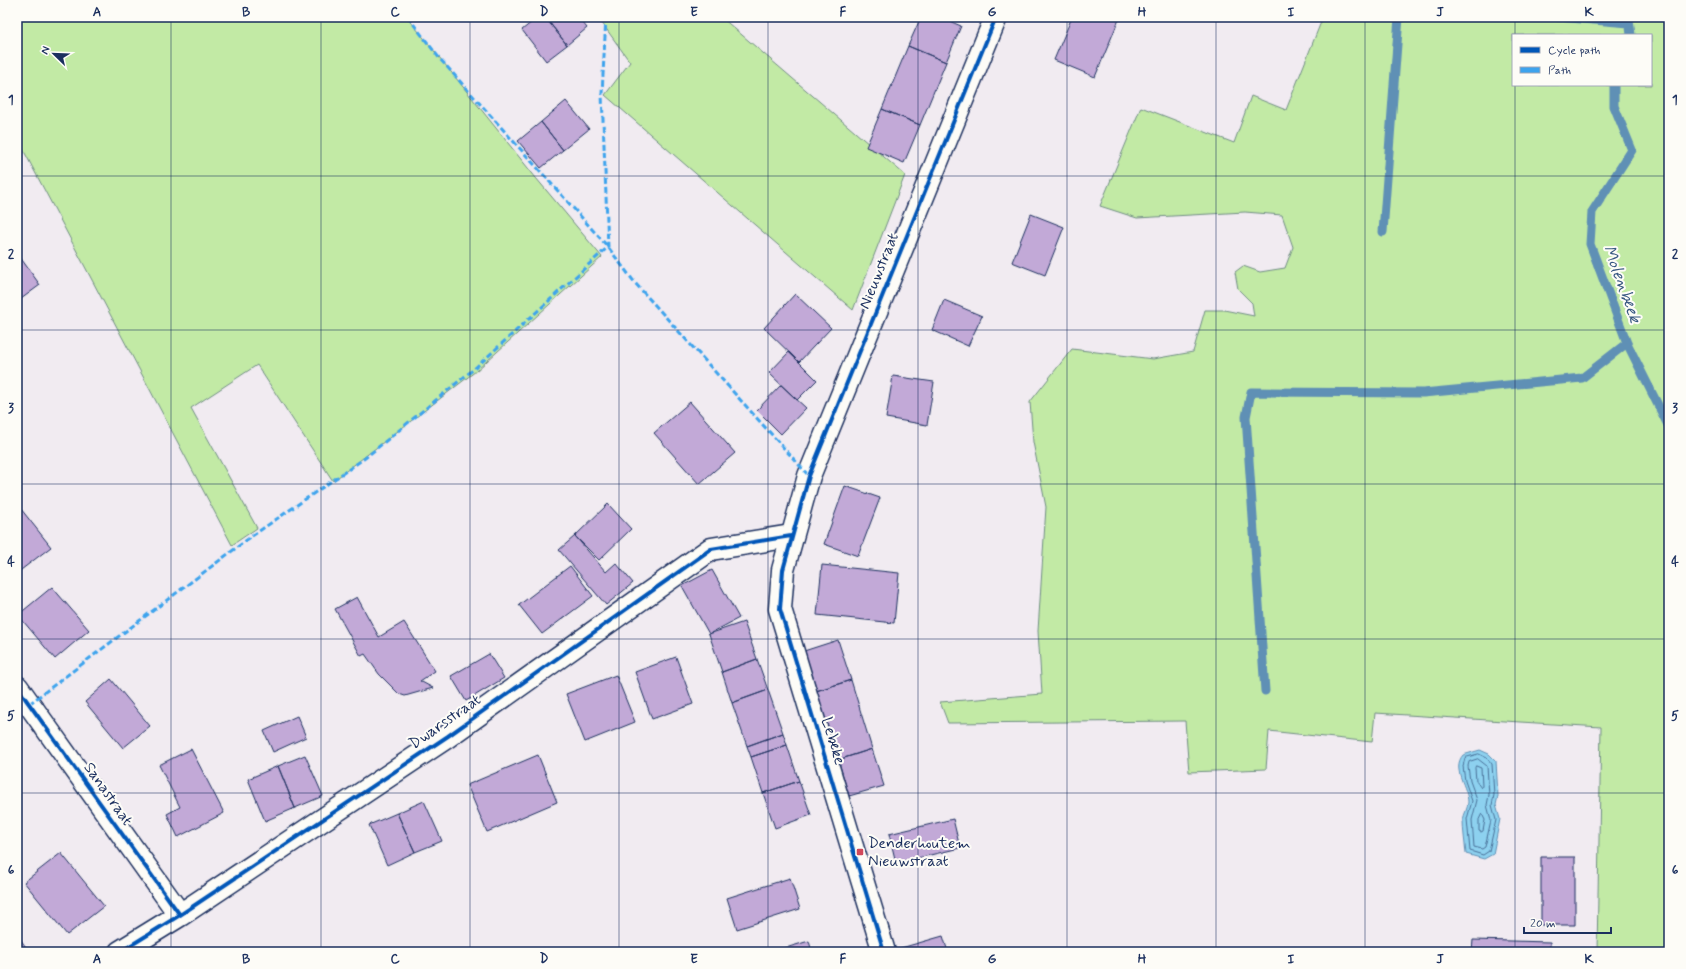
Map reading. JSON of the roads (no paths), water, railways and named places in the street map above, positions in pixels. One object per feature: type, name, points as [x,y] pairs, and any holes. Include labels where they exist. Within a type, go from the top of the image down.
[{"type":"street","name":"Nieuwstraat","points":[[791,536],[809,476],[996,17]]},
{"type":"street","name":"Dwarsstraat","points":[[120,952],[180,915],[448,736],[711,549],[791,536]]},
{"type":"street","name":"Lebeke","points":[[791,536],[783,570],[780,609],[884,952]]},
{"type":"street","name":"Sanastraat","points":[[17,688],[180,915]]},
{"type":"water","points":[[1480,750],[1489,754],[1496,761],[1498,796],[1496,805],[1500,819],[1493,854],[1484,859],[1466,854],[1463,820],[1468,802],[1459,772],[1460,760],[1463,755]]},
{"type":"waterway","points":[[1383,232],[1399,17]]},
{"type":"waterway","points":[[1558,17],[1629,23]]},
{"type":"waterway","name":"Molenbeek","points":[[1629,19],[1631,34]]},
{"type":"waterway","name":"Molenbeek","points":[[1614,86],[1614,106],[1632,150],[1592,212],[1590,244],[1627,343],[1669,427]]},
{"type":"waterway","points":[[1265,691],[1246,417],[1251,392],[1423,393],[1582,378],[1627,343]]},
{"type":"place","name":"Denderhoutem Nieuwstraat","points":[[860,852]]}]
